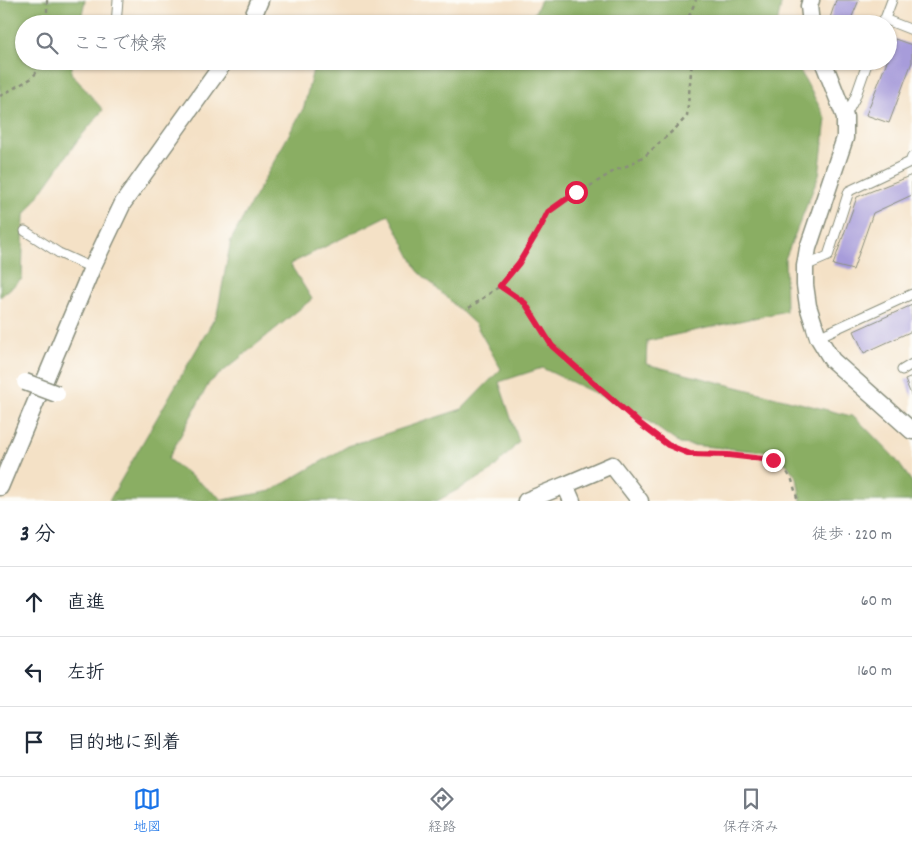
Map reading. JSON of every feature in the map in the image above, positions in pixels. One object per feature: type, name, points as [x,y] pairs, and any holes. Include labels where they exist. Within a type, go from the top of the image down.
[{"type":"street","points":[[254,15],[260,0]]},
{"type":"street","points":[[810,15],[809,6],[811,0]]},
{"type":"street","points":[[0,487],[92,268],[123,203],[219,70]]},
{"type":"street","points":[[827,70],[845,117],[845,138],[808,248],[804,285],[808,306],[818,337],[832,360],[911,428]]},
{"type":"street","points":[[25,382],[57,394]]},
{"type":"street","points":[[526,501],[612,466],[640,501]]},
{"type":"street","points":[[565,485],[572,501]]},
{"type":"lane","points":[[117,15],[118,0]]},
{"type":"lane","points":[[886,15],[892,0]]},
{"type":"lane","points":[[897,26],[912,30]]},
{"type":"lane","points":[[845,117],[855,98],[865,70]]},
{"type":"lane","points":[[805,266],[828,256],[850,191],[910,162],[912,157]]},
{"type":"lane","points":[[25,231],[59,254],[92,268]]},
{"type":"lane","points":[[818,337],[912,294]]},
{"type":"lane","points":[[902,370],[912,364]]},
{"type":"path","points":[[46,0],[47,15]]},
{"type":"path","points":[[688,15],[696,0]]},
{"type":"path","points":[[0,96],[32,78],[38,70]]},
{"type":"path","points":[[469,308],[500,286],[519,263],[548,212],[576,192],[646,155],[678,126],[687,116],[691,70]]},
{"type":"path","points":[[500,286],[525,303],[552,346],[639,423],[668,445],[690,454],[728,455],[773,460],[784,467],[792,480],[798,501]]},
{"type":"green space","points":[[0,0],[85,0],[82,15],[15,15],[15,70],[72,70],[71,73],[103,110],[77,141],[24,216],[22,279],[0,297]]},
{"type":"green space","points":[[541,0],[782,0],[779,15],[534,15]]},
{"type":"green space","points":[[313,70],[800,70],[826,119],[819,175],[785,259],[786,311],[647,341],[646,364],[855,417],[895,458],[912,482],[912,501],[801,501],[797,478],[778,453],[680,444],[635,412],[542,368],[499,382],[519,442],[490,472],[437,501],[380,499],[378,501],[109,501],[217,314],[231,240],[304,107]],"holes":[[[389,215],[418,271],[476,325],[501,369],[462,409],[348,446],[271,491],[223,500],[168,459],[209,383],[312,299],[290,264]]]},
{"type":"building","points":[[836,0],[859,0],[853,15],[831,15]]},
{"type":"building","points":[[897,40],[912,45],[912,62],[889,123],[866,115],[884,70],[897,70]]},
{"type":"building","points":[[912,175],[912,195],[873,213],[853,270],[833,265],[857,197]]},
{"type":"building","points":[[912,305],[912,331],[864,353],[854,331]]},
{"type":"building","points":[[912,377],[912,397],[905,380]]},
{"type":"route","points":[[576,192],[548,212],[519,263],[500,286],[525,303],[552,346],[639,423],[668,445],[690,454],[728,455],[773,460]]}]
